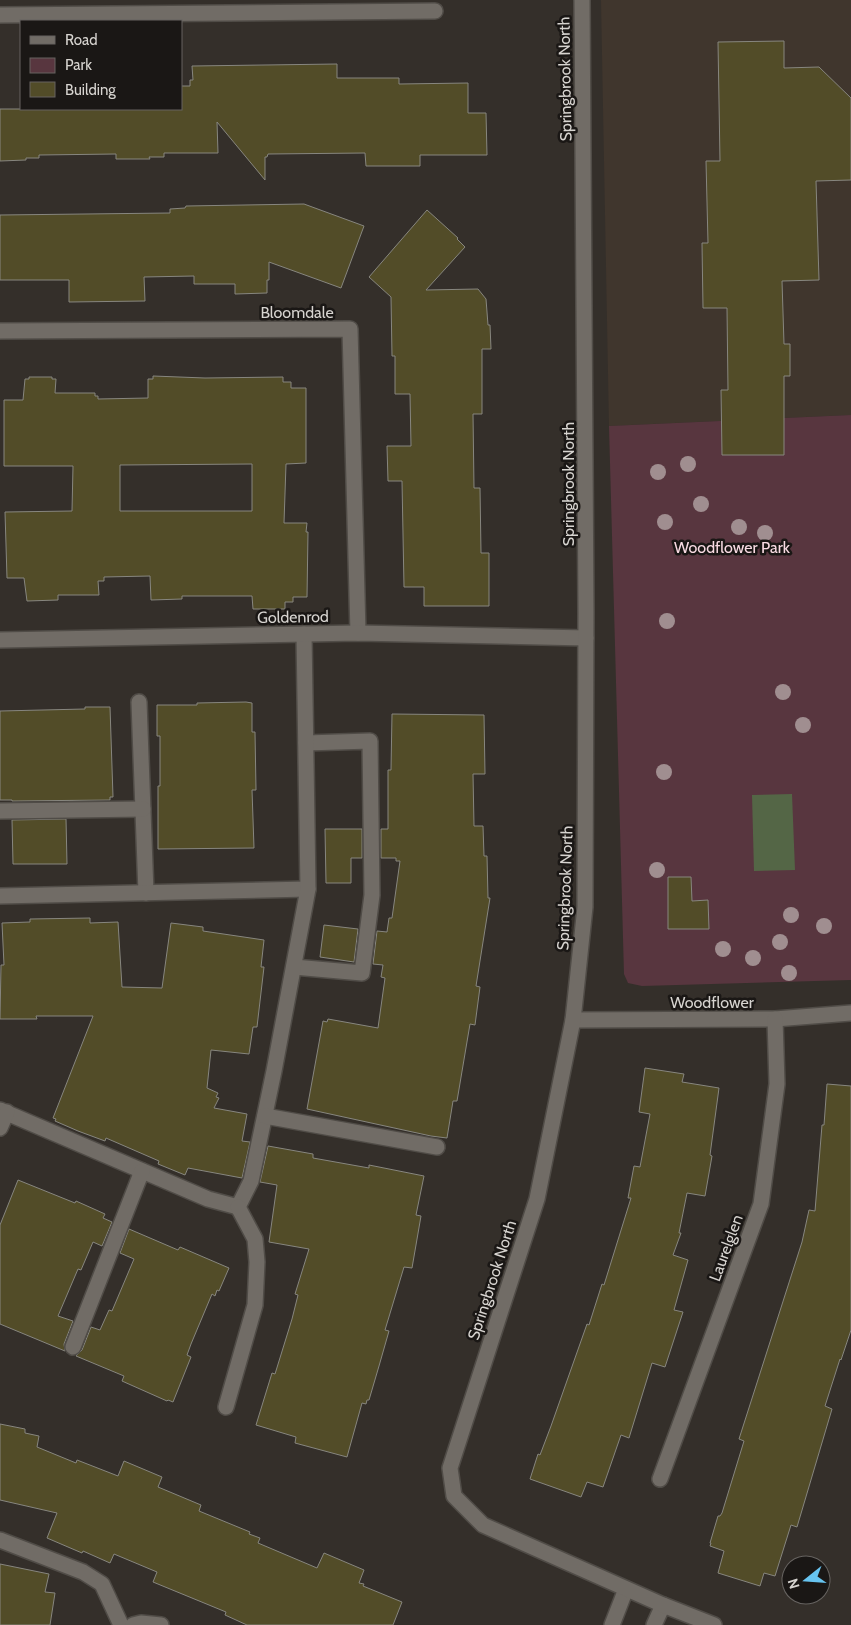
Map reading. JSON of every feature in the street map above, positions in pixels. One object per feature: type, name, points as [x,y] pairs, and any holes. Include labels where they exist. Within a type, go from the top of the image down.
[{"type":"street","name":"Springbrook North","points":[[582,0],[586,638],[585,907],[573,1020],[537,1199],[450,1468],[454,1496],[483,1525],[663,1605],[714,1625]]},
{"type":"street","points":[[0,15],[129,7],[435,11]]},
{"type":"street","name":"Bloomdale","points":[[0,331],[350,329],[358,633]]},
{"type":"street","name":"Goldenrod","points":[[0,640],[358,633],[586,638]]},
{"type":"street","points":[[238,1207],[252,1181],[308,889],[304,634]]},
{"type":"street","points":[[139,702],[146,892]]},
{"type":"street","points":[[294,967],[362,974],[372,895],[370,741],[306,743]]},
{"type":"street","points":[[0,811],[143,809]]},
{"type":"street","points":[[0,896],[308,889]]},
{"type":"street","name":"Woodflower","points":[[573,1020],[775,1020],[851,1013]]},
{"type":"street","name":"Laurelglen","points":[[660,1478],[761,1204],[777,1084],[775,1020]]},
{"type":"street","points":[[0,1128],[3,1111],[208,1199],[238,1207],[255,1239],[257,1262],[256,1305],[226,1407]]},
{"type":"street","points":[[265,1116],[437,1147]]},
{"type":"street","points":[[73,1347],[142,1171]]},
{"type":"street","points":[[0,1540],[83,1572],[102,1584],[121,1625]]},
{"type":"street","points":[[612,1625],[626,1588]]},
{"type":"street","points":[[654,1625],[663,1605]]},
{"type":"street","points":[[132,1625],[141,1623],[161,1625]]},
{"type":"shaded area","points":[[601,0],[851,0],[851,415],[609,426]]},
{"type":"shaded area","points":[[792,794],[795,870],[754,871],[752,795]]},
{"type":"green space","name":"Woodflower Park","points":[[851,415],[851,980],[642,986],[628,983],[624,974],[609,426]]},
{"type":"building","points":[[784,41],[784,68],[819,67],[851,98],[851,180],[816,181],[819,280],[782,281],[784,344],[790,344],[790,376],[784,376],[784,455],[722,455],[721,390],[728,390],[727,308],[703,308],[702,243],[708,243],[706,161],[720,161],[718,42]]},
{"type":"building","points":[[337,64],[337,78],[399,78],[399,84],[468,83],[468,113],[486,113],[487,155],[420,155],[420,166],[366,166],[365,153],[268,154],[265,157],[265,180],[217,122],[218,153],[164,153],[164,157],[149,157],[150,159],[116,159],[116,154],[39,155],[39,158],[26,158],[26,160],[0,161],[0,109],[182,110],[182,86],[190,86],[190,80],[193,80],[192,66]]},
{"type":"building","points":[[304,204],[364,226],[341,288],[269,262],[267,293],[235,294],[235,284],[194,284],[194,276],[144,277],[145,301],[69,302],[69,280],[0,280],[0,215],[170,213],[170,209],[185,208],[186,206]]},
{"type":"building","points":[[427,210],[458,238],[465,247],[426,290],[478,289],[486,299],[491,349],[482,349],[482,414],[473,414],[474,488],[480,488],[481,553],[489,553],[489,606],[424,606],[424,587],[404,587],[402,481],[388,481],[387,446],[411,446],[410,394],[395,394],[395,356],[392,356],[391,297],[369,277]]},
{"type":"building","points":[[153,376],[205,378],[283,377],[283,382],[291,382],[291,388],[306,388],[306,463],[286,464],[284,523],[307,523],[307,597],[293,597],[293,602],[285,602],[285,609],[253,609],[252,596],[182,596],[182,599],[151,600],[150,576],[104,577],[104,581],[98,581],[99,595],[58,595],[58,600],[27,601],[24,578],[7,578],[5,512],[72,511],[73,466],[4,466],[4,400],[23,400],[25,379],[29,379],[29,377],[52,377],[52,379],[56,379],[55,393],[95,393],[98,399],[148,398],[148,379],[153,379]],"holes":[[[252,464],[252,511],[120,511],[120,465]]]},
{"type":"building","points":[[252,703],[252,732],[255,732],[256,790],[252,790],[254,848],[158,849],[160,736],[157,736],[157,705]]},
{"type":"building","points":[[85,707],[110,707],[113,797],[110,797],[110,800],[0,800],[0,711],[85,709]]},
{"type":"building","points":[[392,714],[484,715],[485,774],[473,774],[474,826],[483,826],[484,856],[487,856],[488,898],[490,898],[476,986],[480,987],[475,1025],[470,1024],[457,1101],[453,1101],[447,1138],[307,1109],[323,1021],[327,1022],[328,1019],[378,1028],[385,978],[381,977],[383,965],[373,964],[377,931],[387,932],[389,918],[392,918],[400,861],[396,861],[396,858],[381,858],[381,829],[388,829],[388,770],[391,770]]},
{"type":"building","points":[[66,819],[67,864],[13,864],[12,820]]},
{"type":"building","points":[[325,829],[362,829],[362,858],[351,858],[351,883],[326,883]]},
{"type":"building","points":[[668,877],[691,877],[692,901],[708,900],[709,929],[668,929]]},
{"type":"building","points":[[90,918],[90,923],[118,922],[122,987],[162,988],[171,923],[203,927],[203,931],[264,940],[261,967],[264,967],[257,1027],[253,1027],[249,1054],[211,1050],[207,1088],[218,1093],[216,1097],[219,1098],[214,1108],[247,1114],[242,1141],[250,1142],[242,1178],[188,1168],[185,1175],[158,1164],[159,1161],[106,1138],[105,1141],[78,1131],[55,1121],[56,1119],[53,1118],[93,1016],[36,1016],[37,1019],[0,1019],[1,965],[4,965],[2,923],[30,922],[30,919]]},
{"type":"building","points":[[324,925],[358,929],[354,962],[320,957]]},
{"type":"building","points":[[645,1068],[684,1074],[682,1082],[719,1088],[710,1155],[712,1156],[705,1196],[687,1193],[679,1233],[681,1233],[673,1255],[688,1260],[674,1310],[683,1312],[665,1367],[652,1363],[629,1438],[621,1435],[603,1487],[587,1482],[581,1497],[530,1479],[587,1324],[589,1325],[602,1284],[604,1285],[631,1198],[628,1198],[634,1166],[640,1167],[650,1114],[639,1112]]},
{"type":"building","points":[[827,1084],[851,1086],[851,1330],[825,1406],[832,1409],[797,1527],[791,1525],[775,1576],[764,1573],[760,1586],[718,1573],[724,1551],[710,1546],[710,1543],[718,1516],[722,1513],[744,1441],[739,1439],[802,1242],[809,1210],[815,1211],[822,1125],[824,1125]]},
{"type":"building","points":[[268,1146],[313,1154],[313,1158],[369,1168],[369,1165],[424,1176],[416,1215],[421,1216],[412,1268],[404,1267],[385,1330],[389,1331],[369,1400],[367,1400],[366,1404],[362,1403],[347,1457],[295,1443],[296,1437],[256,1425],[272,1373],[275,1374],[292,1319],[298,1295],[295,1294],[309,1249],[269,1242],[277,1185],[260,1182]]},
{"type":"building","points":[[18,1180],[75,1203],[76,1201],[105,1214],[103,1218],[112,1222],[102,1246],[93,1242],[81,1270],[78,1269],[58,1316],[73,1321],[64,1344],[65,1351],[0,1324],[0,1225]]},
{"type":"building","points":[[129,1229],[178,1250],[180,1247],[229,1268],[219,1291],[217,1290],[215,1296],[212,1294],[191,1344],[187,1355],[191,1357],[173,1402],[122,1381],[124,1376],[76,1356],[82,1350],[91,1327],[100,1330],[109,1310],[112,1311],[134,1259],[120,1253]]},
{"type":"building","points":[[0,1424],[25,1429],[25,1433],[39,1436],[37,1447],[76,1463],[77,1460],[118,1476],[124,1461],[162,1477],[158,1487],[201,1505],[199,1511],[250,1532],[249,1534],[260,1538],[258,1543],[317,1568],[324,1553],[364,1570],[359,1583],[402,1602],[393,1625],[247,1625],[225,1615],[226,1612],[153,1582],[157,1572],[114,1554],[110,1563],[47,1538],[57,1513],[0,1500]]},
{"type":"building","points":[[0,1564],[49,1574],[45,1592],[55,1593],[50,1625],[0,1625]]}]
